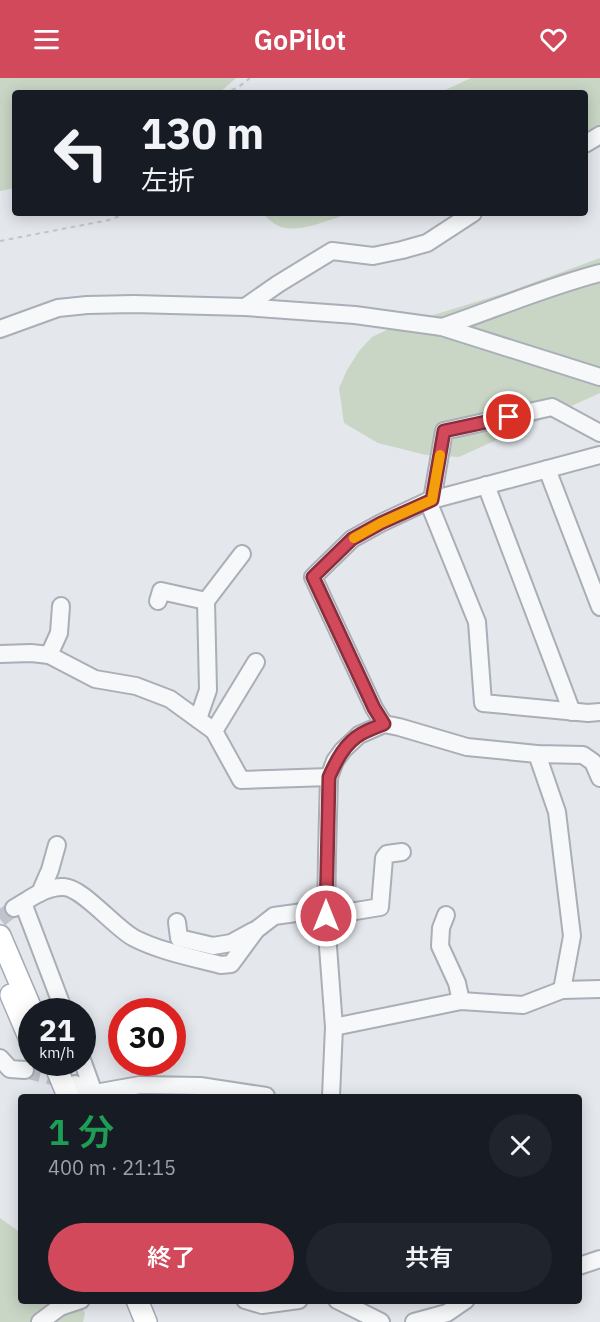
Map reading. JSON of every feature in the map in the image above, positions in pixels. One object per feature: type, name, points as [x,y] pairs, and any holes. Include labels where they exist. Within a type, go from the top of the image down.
[{"type":"main road","points":[[0,936],[26,998]]},
{"type":"main road","points":[[0,969],[18,1011]]},
{"type":"main road","points":[[15,1066],[50,1094]]},
{"type":"main road","points":[[63,1076],[72,1090]]},
{"type":"main road","points":[[139,1304],[146,1322]]},
{"type":"main road","points":[[152,1304],[159,1322]]},
{"type":"street","points":[[245,308],[278,284],[332,251],[373,256],[402,250],[427,243],[468,216]]},
{"type":"street","points":[[442,327],[526,296],[600,273]]},
{"type":"street","points":[[0,329],[58,308],[87,305],[134,304],[245,308],[355,315],[442,327],[600,377]]},
{"type":"street","points":[[600,433],[552,407],[444,431],[430,500],[477,622],[483,703],[572,712],[600,712]]},
{"type":"street","points":[[384,724],[374,708],[313,577],[352,539],[430,500],[600,455]]},
{"type":"street","points":[[547,469],[600,607]]},
{"type":"street","points":[[486,485],[572,712]]},
{"type":"street","points":[[198,719],[208,690],[206,601],[242,554]]},
{"type":"street","points":[[158,601],[162,591],[206,601]]},
{"type":"street","points":[[49,655],[59,633],[62,606]]},
{"type":"street","points":[[0,654],[49,655],[95,679],[136,686],[170,699],[214,731],[241,780],[329,777]]},
{"type":"street","points":[[214,731],[256,662]]},
{"type":"street","points":[[331,1094],[334,1027],[326,918],[329,777],[335,761],[343,750],[359,735],[384,724],[467,747],[537,754],[583,755],[593,762],[600,778]]},
{"type":"street","points":[[537,754],[557,812],[572,936],[562,990]]},
{"type":"street","points":[[40,893],[57,845]]},
{"type":"street","points":[[177,922],[179,938],[213,946],[231,943],[256,930],[274,916],[303,912],[326,918],[380,907],[384,858],[387,854],[402,852]]},
{"type":"street","points":[[58,998],[18,905],[46,890],[66,887],[80,895],[133,937],[155,946],[221,965],[231,964],[256,930]]},
{"type":"street","points":[[446,915],[441,928],[440,946],[457,983],[461,1001]]},
{"type":"street","points":[[334,1027],[461,1001],[523,1005],[562,990],[600,989]]},
{"type":"street","points":[[88,1076],[95,1094]]},
{"type":"street","points":[[100,1094],[140,1085],[200,1086],[253,1094]]},
{"type":"street","points":[[72,1090],[90,1094]]},
{"type":"street","points":[[582,1265],[600,1259]]},
{"type":"street","points":[[40,1322],[62,1304]]},
{"type":"street","points":[[345,1304],[381,1322]]},
{"type":"street","points":[[414,1322],[447,1313],[460,1304]]},
{"type":"street","points":[[455,1322],[464,1304]]},
{"type":"path","points":[[231,90],[250,78]]},
{"type":"path","points":[[0,241],[109,220],[119,216]]},
{"type":"green space","points":[[0,78],[236,78],[222,90],[12,90],[12,189],[0,191]]},
{"type":"green space","points":[[471,78],[600,78],[600,134],[588,138],[588,90],[445,90]]},
{"type":"green space","points":[[265,216],[341,216],[297,228],[277,225]]},
{"type":"green space","points":[[600,258],[600,393],[459,457],[426,455],[378,443],[344,423],[339,388],[359,351],[372,337],[391,328],[505,293]]},
{"type":"green space","points":[[0,1218],[18,1231],[18,1304],[80,1304],[85,1313],[83,1322],[0,1322]]},
{"type":"tunnel","points":[[0,919],[14,908]]},
{"type":"tunnel","points":[[48,1076],[71,1082]]},
{"type":"slow traffic","points":[[354,538],[432,500],[440,455]]},
{"type":"route","points":[[326,916],[329,777],[335,761],[343,750],[359,735],[384,724],[374,708],[313,577],[352,539],[432,500],[444,431],[509,417]]}]
